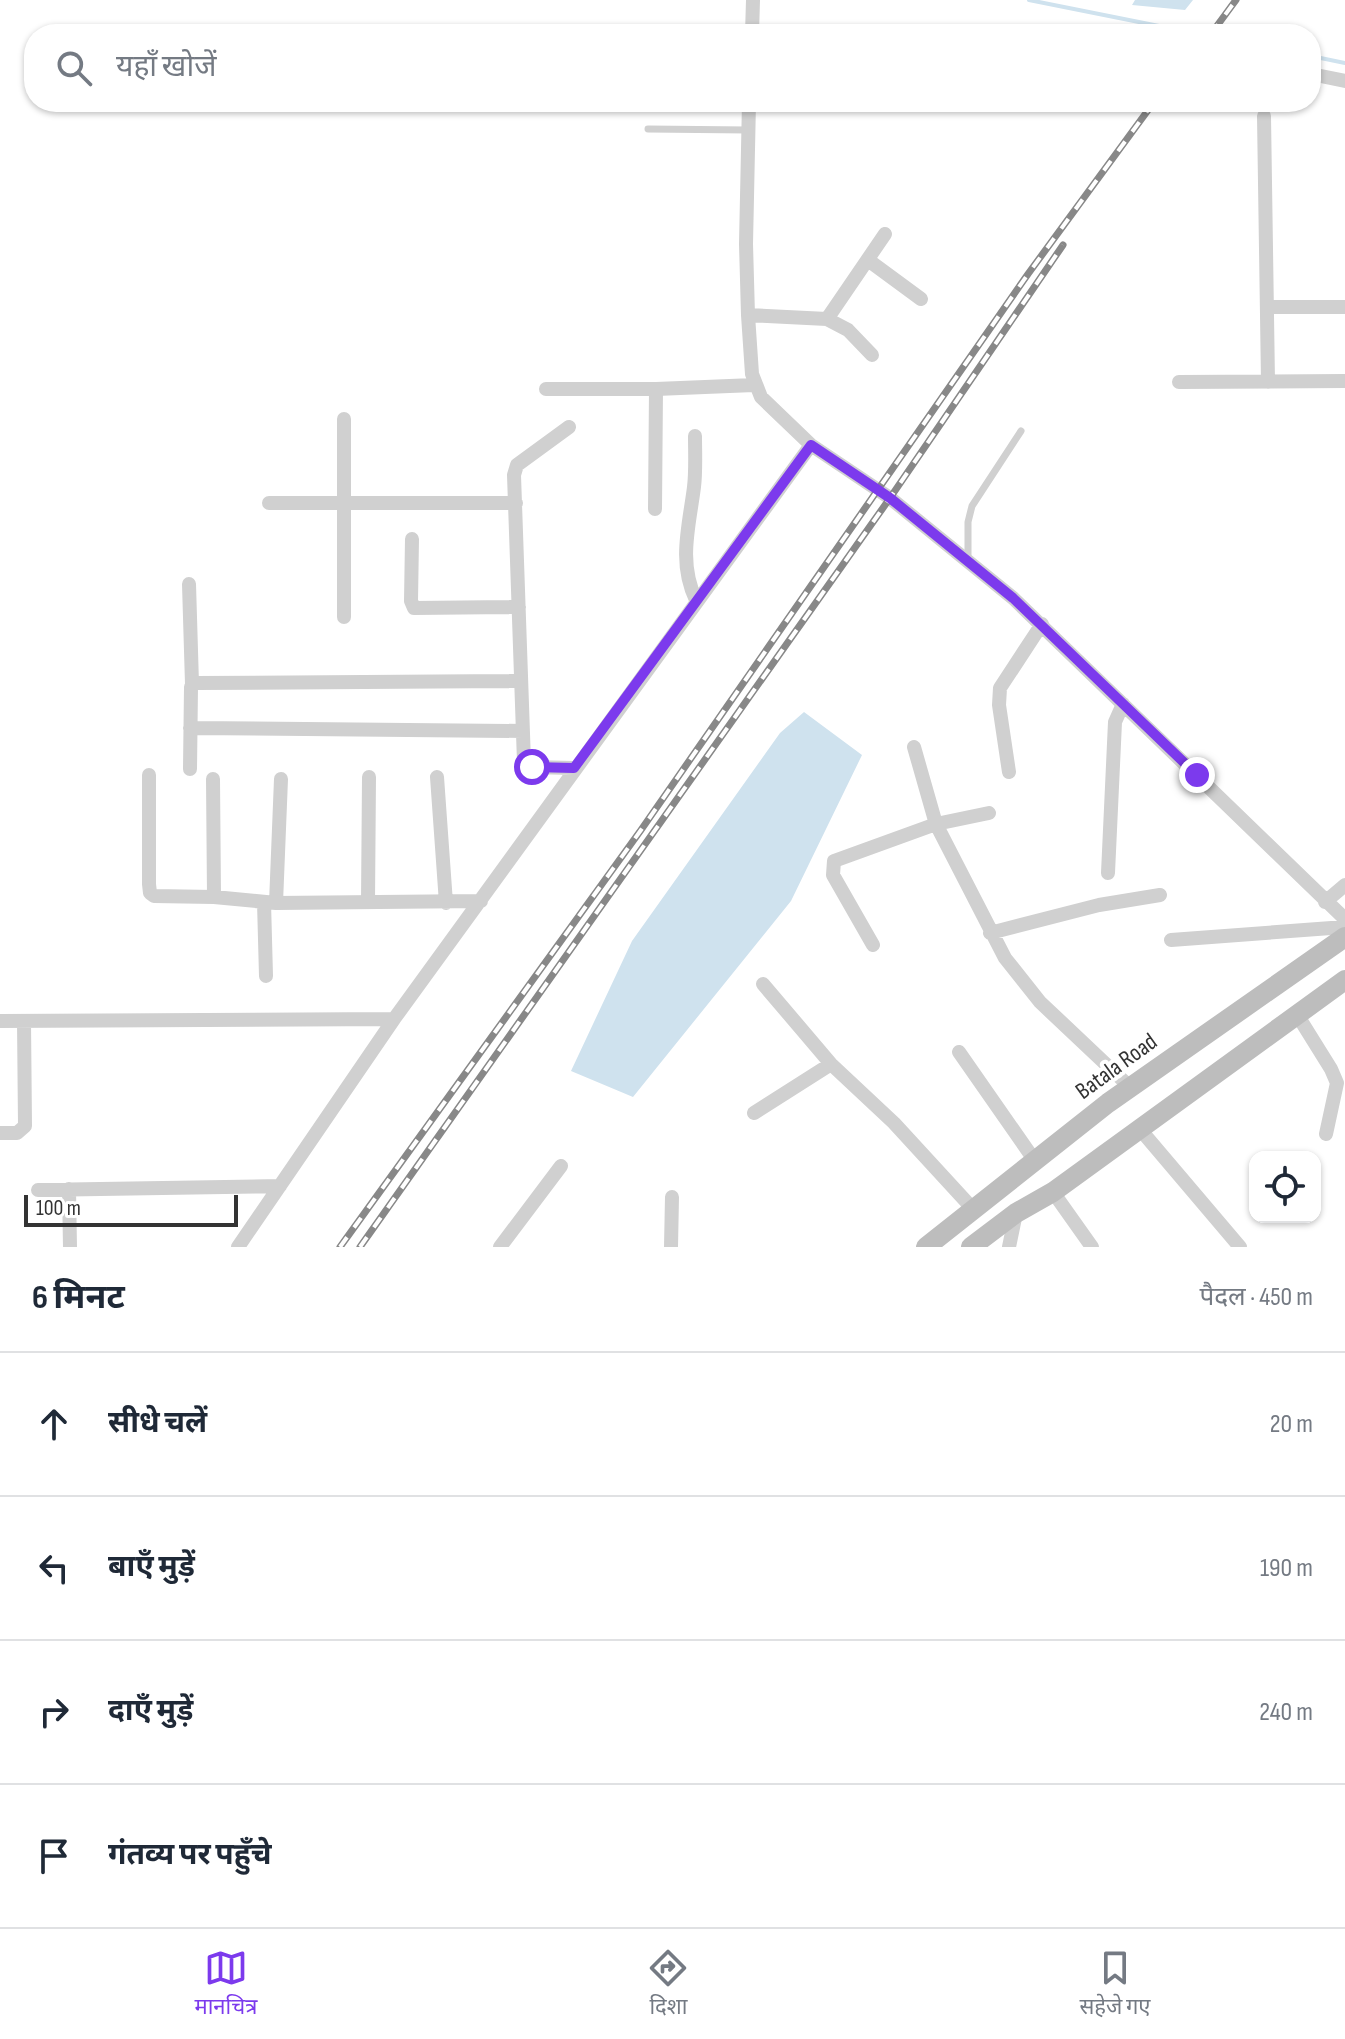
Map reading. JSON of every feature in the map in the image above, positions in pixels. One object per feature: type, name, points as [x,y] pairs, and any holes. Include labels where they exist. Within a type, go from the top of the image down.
[{"type":"main road","name":"Batala Road","points":[[926,1247],[1130,1087],[1345,937]]},
{"type":"main road","points":[[971,1247],[1156,1119],[1345,980]]},
{"type":"street","points":[[752,24],[753,0]]},
{"type":"street","points":[[1321,76],[1345,81]]},
{"type":"street","points":[[749,112],[748,315],[754,385],[761,397],[811,445],[890,498],[1042,624],[1345,919]]},
{"type":"street","points":[[1264,116],[1268,382]]},
{"type":"street","points":[[827,319],[885,234]]},
{"type":"street","points":[[868,260],[921,299]]},
{"type":"street","points":[[1267,307],[1345,307]]},
{"type":"street","points":[[748,315],[827,319],[848,330],[872,355]]},
{"type":"street","points":[[1179,382],[1345,381]]},
{"type":"street","points":[[546,389],[754,385]]},
{"type":"street","points":[[655,509],[656,389]]},
{"type":"street","points":[[344,419],[344,617]]},
{"type":"street","points":[[569,427],[517,465],[514,475],[524,762],[528,765],[574,768]]},
{"type":"street","points":[[695,436],[686,576],[696,600]]},
{"type":"street","points":[[238,1247],[394,1019],[811,445]]},
{"type":"street","points":[[269,503],[516,503]]},
{"type":"street","points":[[412,539],[411,601],[414,608],[519,607]]},
{"type":"street","points":[[189,584],[192,684],[190,769]]},
{"type":"street","points":[[1009,772],[999,705],[1000,688],[1042,624]]},
{"type":"street","points":[[192,684],[521,681]]},
{"type":"street","points":[[1108,873],[1115,722],[1123,704]]},
{"type":"street","points":[[190,728],[523,731]]},
{"type":"street","points":[[914,747],[936,824],[990,933],[1040,1002],[1130,1087]]},
{"type":"street","points":[[149,775],[150,893],[163,897],[214,897],[270,903],[481,901]]},
{"type":"street","points":[[368,901],[369,777]]},
{"type":"street","points":[[437,777],[446,903]]},
{"type":"street","points":[[213,779],[214,897]]},
{"type":"street","points":[[266,976],[281,779]]},
{"type":"street","points":[[873,945],[833,875],[834,861],[936,824],[989,813]]},
{"type":"street","points":[[1325,902],[1345,885]]},
{"type":"street","points":[[990,933],[1099,905],[1160,895]]},
{"type":"street","points":[[1171,940],[1345,927]]},
{"type":"street","points":[[763,984],[831,1064],[894,1123],[973,1209]]},
{"type":"street","points":[[1298,1016],[1337,1083],[1326,1134]]},
{"type":"street","points":[[0,1021],[394,1019]]},
{"type":"street","points":[[0,1133],[17,1133],[25,1126],[24,1021]]},
{"type":"street","points":[[959,1052],[1035,1161]]},
{"type":"street","points":[[754,1113],[831,1064]]},
{"type":"street","points":[[1139,1128],[1240,1247]]},
{"type":"street","points":[[500,1247],[561,1166]]},
{"type":"street","points":[[38,1190],[280,1186]]},
{"type":"street","points":[[69,1189],[70,1247]]},
{"type":"street","points":[[1053,1192],[1092,1247]]},
{"type":"street","points":[[671,1247],[672,1197]]},
{"type":"street","points":[[1009,1247],[1016,1213]]},
{"type":"lane","points":[[648,129],[748,130]]},
{"type":"lane","points":[[968,561],[968,522],[972,506],[1021,431]]},
{"type":"water","points":[[1135,0],[1193,0],[1185,10],[1132,5]]},
{"type":"water","points":[[804,712],[862,755],[791,901],[633,1097],[571,1071],[632,941],[780,733]]},
{"type":"waterway","points":[[1029,0],[1149,24]]},
{"type":"waterway","points":[[1321,58],[1345,63]]},
{"type":"railway","points":[[1218,24],[1236,0]]},
{"type":"railway","points":[[340,1247],[641,830],[1028,274],[1147,112]]},
{"type":"railway","points":[[360,1247],[890,498],[1063,245]]},
{"type":"route","points":[[532,767],[574,768],[811,445],[890,498],[1013,598],[1197,775]]}]
